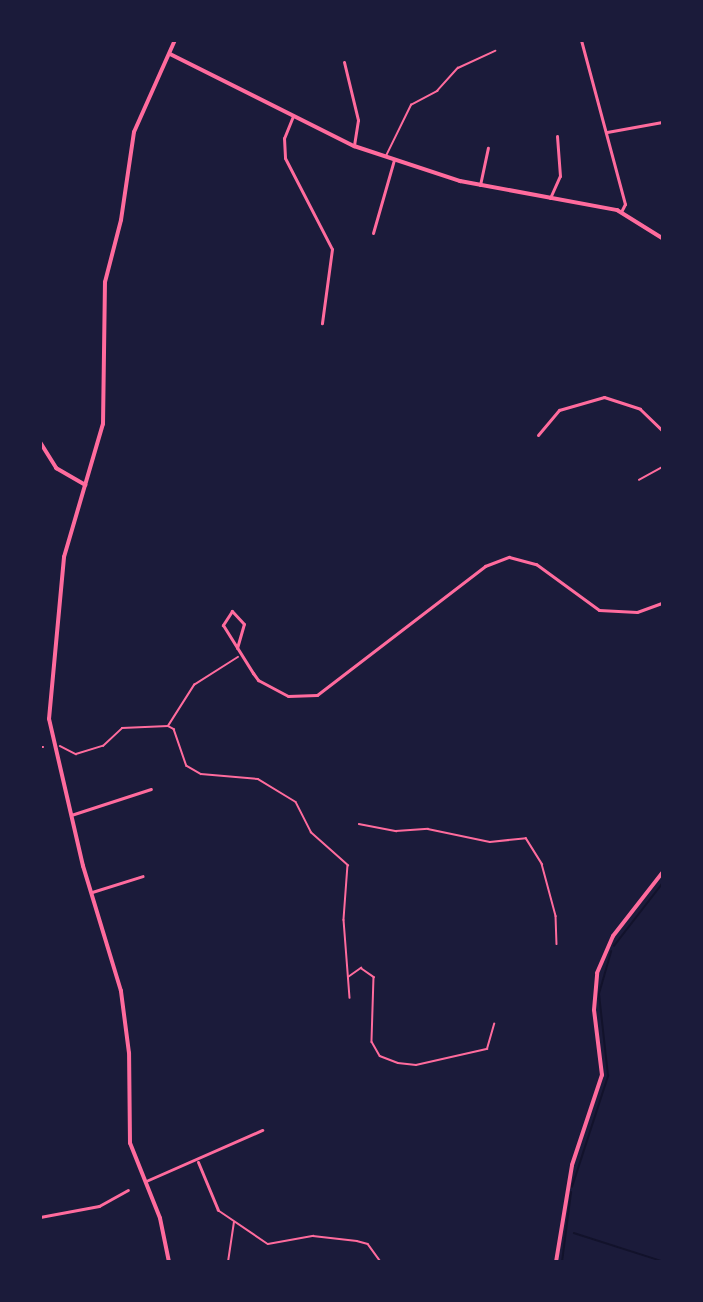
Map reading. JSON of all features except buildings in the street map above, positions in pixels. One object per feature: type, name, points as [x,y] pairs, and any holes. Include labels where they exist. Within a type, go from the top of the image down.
[{"type":"street","points":[[169,1262],[146,1181],[130,1143],[122,1000],[52,745],[50,706],[64,557],[103,424],[101,307],[121,220],[128,156],[138,120],[175,40]]},
{"type":"street","points":[[581,40],[625,204],[621,212]]},
{"type":"street","points":[[170,54],[354,146],[480,185],[621,212],[663,238]]},
{"type":"street","points":[[344,62],[358,120],[354,146]]},
{"type":"street","points":[[293,116],[284,138],[285,158],[332,249],[322,323]]},
{"type":"street","points":[[607,132],[663,122]]},
{"type":"street","points":[[550,198],[560,176],[557,136]]},
{"type":"street","points":[[480,185],[488,148]]},
{"type":"street","points":[[374,232],[394,160]]},
{"type":"street","points":[[538,435],[559,410],[604,397],[640,409],[663,430]]},
{"type":"street","points":[[40,442],[56,468],[86,485]]},
{"type":"street","points":[[237,648],[244,624],[232,611],[222,621],[237,648],[258,680],[277,693],[317,695],[485,566],[509,557],[536,564],[599,610],[637,612],[663,603]]},
{"type":"street","points":[[71,815],[151,789]]},
{"type":"street","points":[[556,1262],[572,1165],[602,1075],[594,1010],[597,973],[613,936],[663,873]]},
{"type":"street","points":[[92,892],[142,876]]},
{"type":"street","points":[[146,1181],[198,1162],[262,1130]]},
{"type":"street","points":[[198,1162],[218,1210]]},
{"type":"street","points":[[40,1217],[93,1208],[128,1190]]},
{"type":"lane","points":[[385,157],[411,105],[437,91],[458,68],[495,51]]},
{"type":"lane","points":[[218,1210],[268,1244],[313,1236],[368,1244],[381,1262]]},
{"type":"lane","points":[[228,1262],[234,1220]]},
{"type":"path","points":[[639,480],[663,467]]},
{"type":"path","points":[[168,726],[194,685],[242,655]]},
{"type":"path","points":[[52,745],[76,754],[103,746],[122,728],[168,726],[174,729],[187,766],[201,774],[258,779],[279,789],[296,802],[321,843],[348,865],[350,998]]},
{"type":"path","points":[[359,824],[490,842],[526,838],[542,864],[556,916],[557,944]]},
{"type":"path","points":[[348,977],[361,968],[374,977],[372,1042],[380,1056],[398,1063],[416,1065],[487,1049],[494,1024]]},
{"type":"waterway","points":[[614,946],[662,884]]},
{"type":"waterway","points":[[572,1187],[608,1076],[599,994],[611,952]]},
{"type":"waterway","points":[[562,1262],[571,1193]]},
{"type":"waterway","points":[[574,1233],[662,1261]]}]
